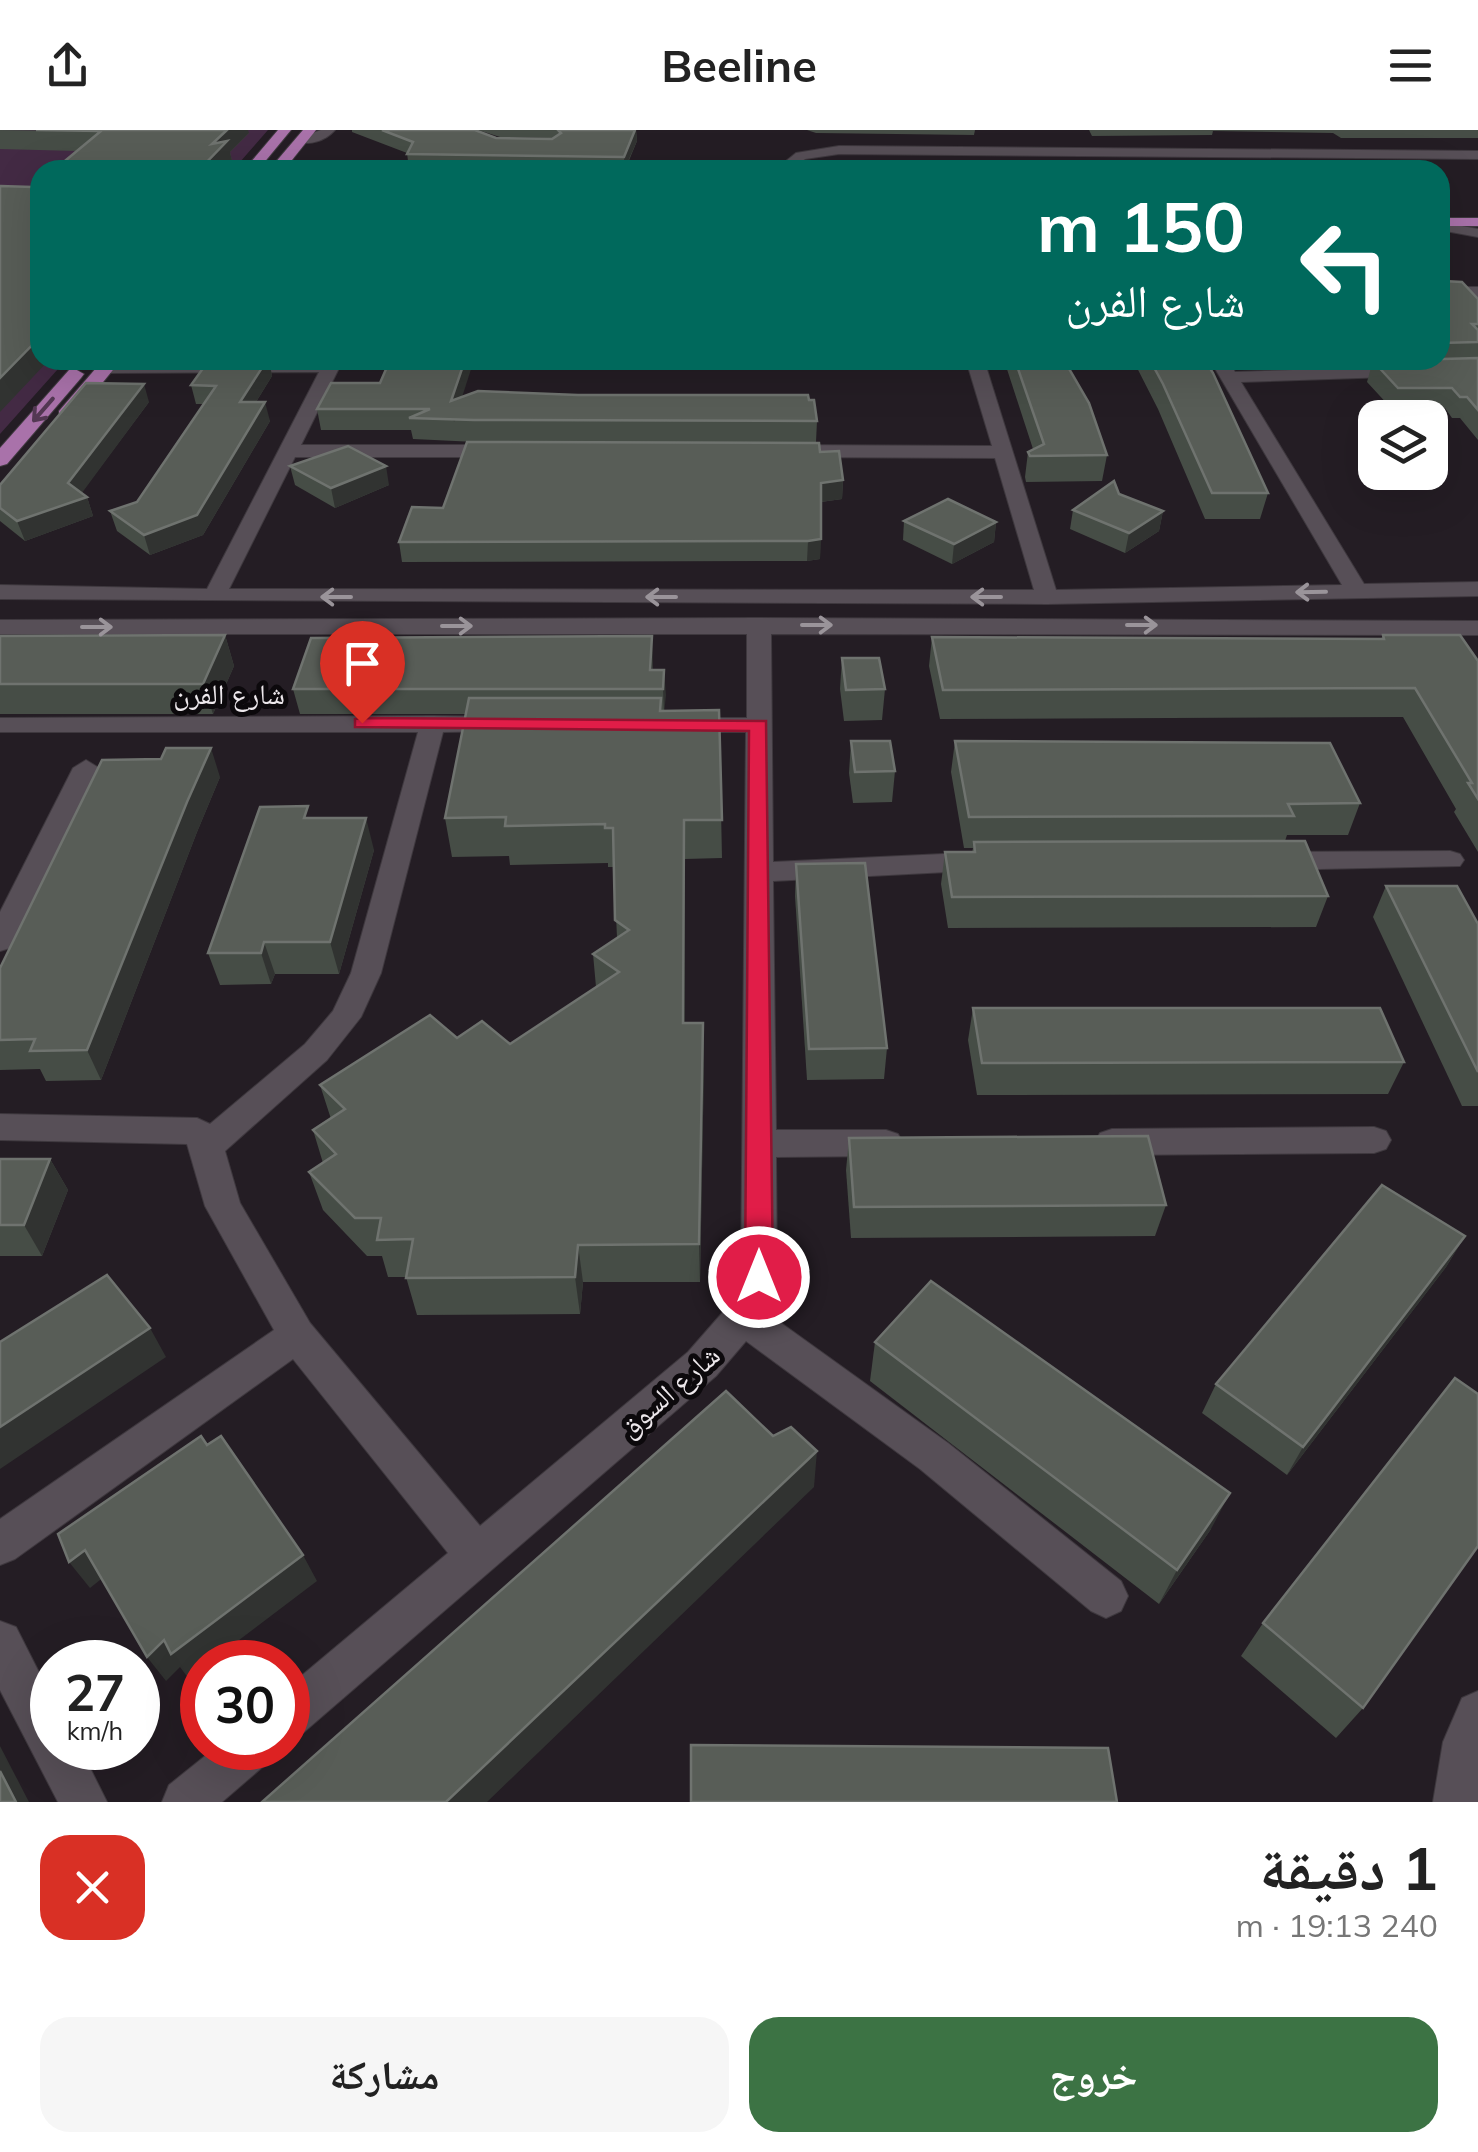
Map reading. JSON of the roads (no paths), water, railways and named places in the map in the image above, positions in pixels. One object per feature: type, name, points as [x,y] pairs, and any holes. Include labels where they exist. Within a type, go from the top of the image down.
[{"type":"main road","points":[[260,160],[285,130]]},
{"type":"main road","points":[[285,160],[306,135]]},
{"type":"main road","points":[[1450,223],[1478,222]]},
{"type":"main road","points":[[0,460],[77,370]]},
{"type":"main road","points":[[58,424],[104,370]]},
{"type":"street","points":[[306,135],[320,136],[329,130]]},
{"type":"street","points":[[796,160],[826,151],[1478,158]]},
{"type":"street","points":[[978,159],[999,151]]},
{"type":"street","points":[[1060,152],[1083,160]]},
{"type":"street","points":[[858,160],[1478,158]]},
{"type":"street","points":[[1450,227],[1478,234]]},
{"type":"street","points":[[1450,292],[1478,292]]},
{"type":"street","points":[[215,596],[329,370]]},
{"type":"street","points":[[978,370],[1047,598]]},
{"type":"street","points":[[1226,370],[1357,592]]},
{"type":"street","points":[[1450,370],[1478,370]]},
{"type":"street","points":[[288,451],[528,451]]},
{"type":"street","points":[[768,451],[1000,452]]},
{"type":"street","points":[[0,592],[1047,598],[1478,590]]},
{"type":"street","points":[[1414,591],[1437,608],[1439,615],[1433,626]]},
{"type":"street","name":"شارع السوق","points":[[310,1697],[702,1364],[726,1342],[743,1318],[759,1277],[759,625]]},
{"type":"street","points":[[0,627],[1478,628]]},
{"type":"street","points":[[206,1147],[316,1052],[345,1017],[366,973],[433,723]]},
{"type":"street","name":"شارع الفرن","points":[[0,724],[529,724]]},
{"type":"street","points":[[644,724],[759,725]]},
{"type":"street","points":[[0,942],[86,768]]},
{"type":"street","points":[[1242,861],[1450,860]]},
{"type":"street","points":[[759,872],[924,862],[1023,861]]},
{"type":"street","points":[[0,1127],[197,1131],[206,1147],[223,1206],[297,1335],[477,1555]]},
{"type":"street","points":[[1074,1142],[1374,1140]]},
{"type":"street","points":[[759,1144],[916,1143]]},
{"type":"street","points":[[743,1318],[934,1456],[1106,1596]]},
{"type":"street","points":[[0,1544],[297,1335]]},
{"type":"street","points":[[0,1643],[30,1700]]},
{"type":"street","points":[[1457,1802],[1466,1742],[1478,1714]]},
{"type":"street","points":[[66,1770],[83,1802]]},
{"type":"street","points":[[186,1802],[224,1770]]}]
